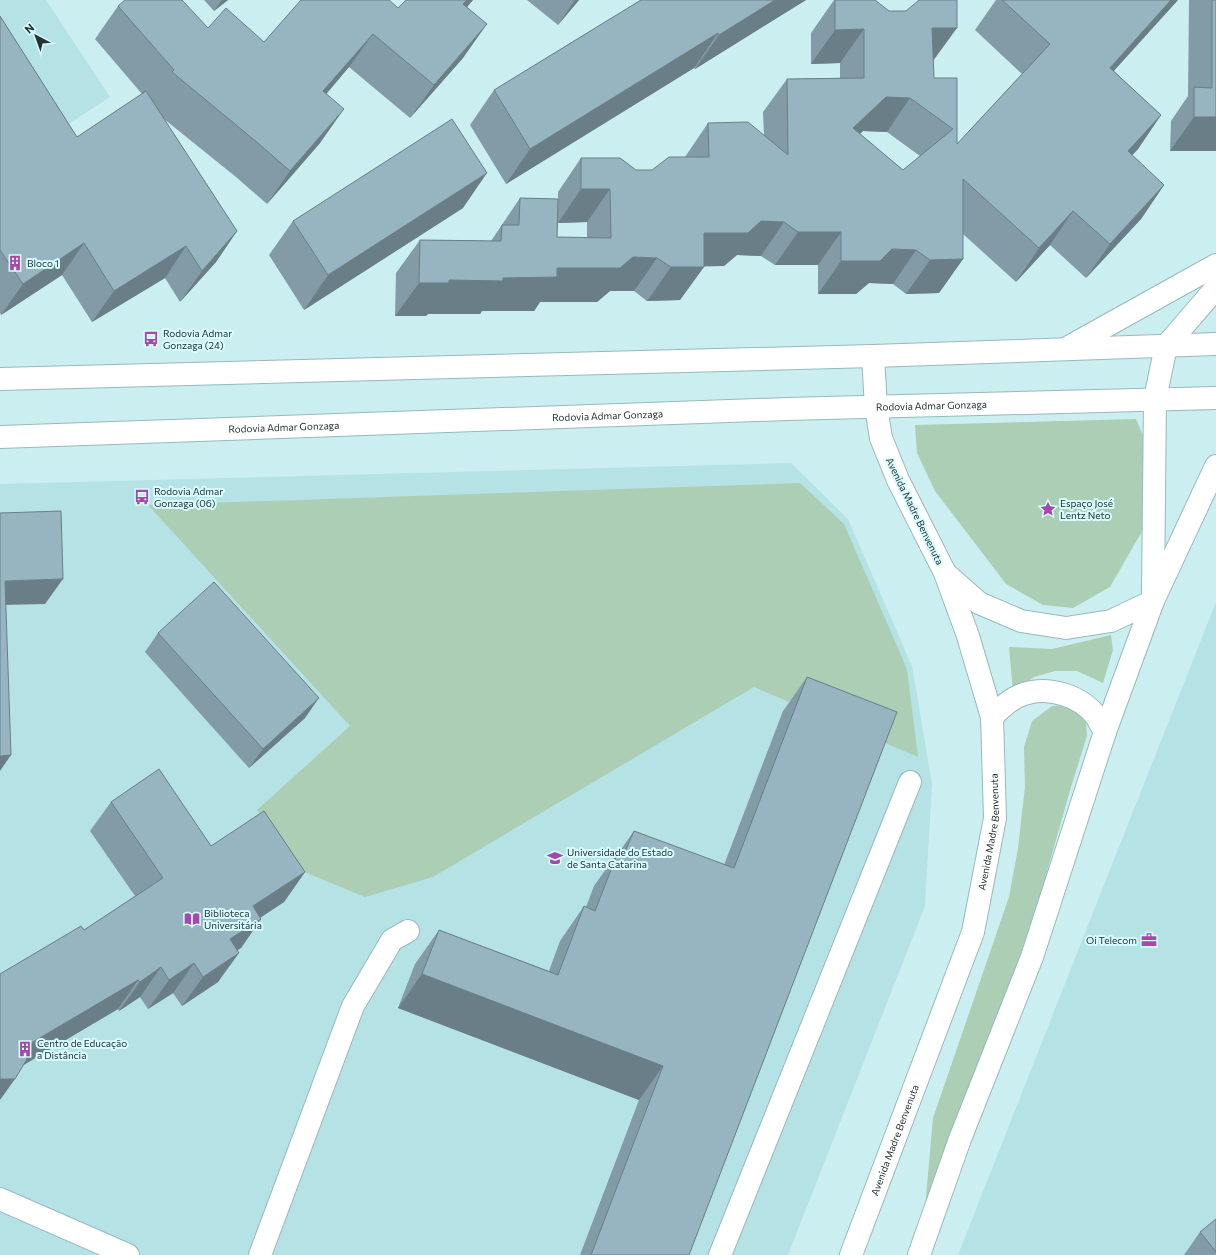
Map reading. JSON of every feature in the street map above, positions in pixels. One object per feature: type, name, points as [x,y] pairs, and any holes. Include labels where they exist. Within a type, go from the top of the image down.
[{"type":"main road","points":[[1065,349],[1216,265]]},
{"type":"main road","points":[[1153,601],[1155,399],[1166,346],[1216,288]]},
{"type":"main road","points":[[0,379],[873,356],[1216,344]]},
{"type":"main road","name":"Avenida Madre Benvenuta","points":[[850,1255],[973,932],[995,818],[992,717],[968,636],[945,573],[898,480],[881,438],[876,407],[873,356]]},
{"type":"main road","name":"Rodovia Admar Gonzaga","points":[[0,437],[763,409],[1216,398]]},
{"type":"main road","points":[[919,1255],[960,1139],[1032,957],[1105,732],[1153,601],[1216,466]]},
{"type":"main road","points":[[945,573],[980,603],[986,606],[1021,621],[1066,628],[1111,621],[1153,601]]},
{"type":"main road","points":[[992,717],[1006,703],[1023,694],[1043,691],[1062,693],[1080,702],[1095,715],[1105,732]]},
{"type":"main road","points":[[720,1255],[910,782]]},
{"type":"main road","points":[[260,1255],[353,1006],[392,940],[408,931]]},
{"type":"main road","points":[[0,1199],[128,1255]]},
{"type":"shaded area","points":[[0,0],[46,0],[110,97],[67,125],[0,22]]},
{"type":"shaded area","name":"Universidade do Estado de Santa Catarina","points":[[791,463],[848,519],[912,666],[932,784],[925,906],[788,1255],[0,1255],[0,484]]},
{"type":"shaded area","name":"Oi Telecom","points":[[1216,602],[1216,1255],[958,1255],[1094,910]]},
{"type":"green space","name":"Espaço José Lentz Neto","points":[[1136,419],[1151,454],[1145,526],[1110,587],[1073,608],[1043,605],[1006,584],[935,491],[917,453],[915,425]]},
{"type":"green space","points":[[800,483],[844,524],[907,669],[918,757],[754,687],[433,877],[365,897],[297,869],[257,810],[350,726],[148,505]]},
{"type":"green space","points":[[1111,635],[1113,650],[1103,683],[1077,671],[1055,671],[1034,677],[1013,692],[1009,647],[1052,649]]},
{"type":"green space","points":[[1068,705],[1077,711],[1086,723],[1087,736],[1033,921],[924,1219],[933,1118],[1009,897],[1018,848],[1025,787],[1024,747],[1032,721],[1052,706]]},
{"type":"building","points":[[125,0],[182,0],[208,28],[226,8],[264,42],[301,0],[389,0],[398,8],[406,0],[467,0],[463,4],[487,24],[434,85],[373,34],[323,91],[344,109],[290,171],[172,72],[174,70],[118,6]]},
{"type":"building","points":[[641,0],[775,0],[719,35],[718,33],[530,149],[494,90]]},
{"type":"building","points":[[835,0],[875,0],[889,11],[906,11],[919,0],[957,0],[957,28],[932,28],[934,78],[957,78],[957,144],[1050,44],[1002,0],[1171,0],[1110,68],[1161,115],[1128,151],[1164,185],[1110,244],[1073,211],[1039,248],[963,179],[963,259],[930,260],[916,250],[892,249],[880,261],[841,261],[841,232],[798,232],[784,222],[761,221],[748,233],[704,233],[704,267],[671,267],[657,258],[633,257],[620,268],[557,268],[557,277],[503,278],[503,281],[449,280],[449,283],[419,283],[420,240],[501,241],[502,225],[519,225],[520,198],[558,199],[557,237],[611,238],[610,189],[581,189],[581,158],[620,158],[636,170],[652,170],[669,157],[709,157],[708,123],[748,122],[788,155],[787,79],[864,78],[864,29],[835,30]],"holes":[[[886,97],[910,98],[953,129],[903,170],[853,128]]]},
{"type":"building","points":[[1212,0],[1216,0],[1216,117],[1194,117],[1194,87],[1212,88]]},
{"type":"building","points":[[0,16],[77,137],[146,91],[237,231],[202,271],[186,246],[114,291],[84,243],[23,284],[0,250]]},
{"type":"building","points":[[452,119],[487,173],[328,275],[293,221]]},
{"type":"building","points":[[61,511],[63,579],[5,581],[11,755],[0,756],[0,513]]},
{"type":"building","points":[[214,582],[319,698],[263,749],[158,633]]},
{"type":"building","points":[[807,677],[897,712],[689,1255],[591,1255],[663,1066],[422,974],[439,930],[558,975],[584,906],[595,911],[618,852],[624,854],[634,831],[734,868]]},
{"type":"building","points":[[159,769],[211,846],[264,811],[305,872],[253,906],[261,919],[230,939],[239,953],[203,977],[194,963],[169,980],[161,967],[140,982],[138,980],[21,1049],[27,1059],[15,1079],[0,1079],[0,974],[81,926],[84,930],[163,878],[111,802]]},
{"type":"building","points":[[1216,1219],[1216,1252],[1200,1232]]},
{"type":"place","name":"Bloco 1","points":[[15,263]]},
{"type":"place","name":"Rodovia Admar Gonzaga (24)","points":[[151,339]]},
{"type":"place","name":"Rodovia Admar Gonzaga (06)","points":[[142,497]]},
{"type":"place","name":"Espaço José Lentz Neto","points":[[1048,509]]},
{"type":"place","name":"Universidade do Estado de Santa Catarina","points":[[555,858]]},
{"type":"place","name":"Biblioteca Universitária","points":[[192,919]]},
{"type":"place","name":"Oi Telecom","points":[[1149,940]]},
{"type":"place","name":"Centro de Educação a Distância","points":[[25,1049]]}]
